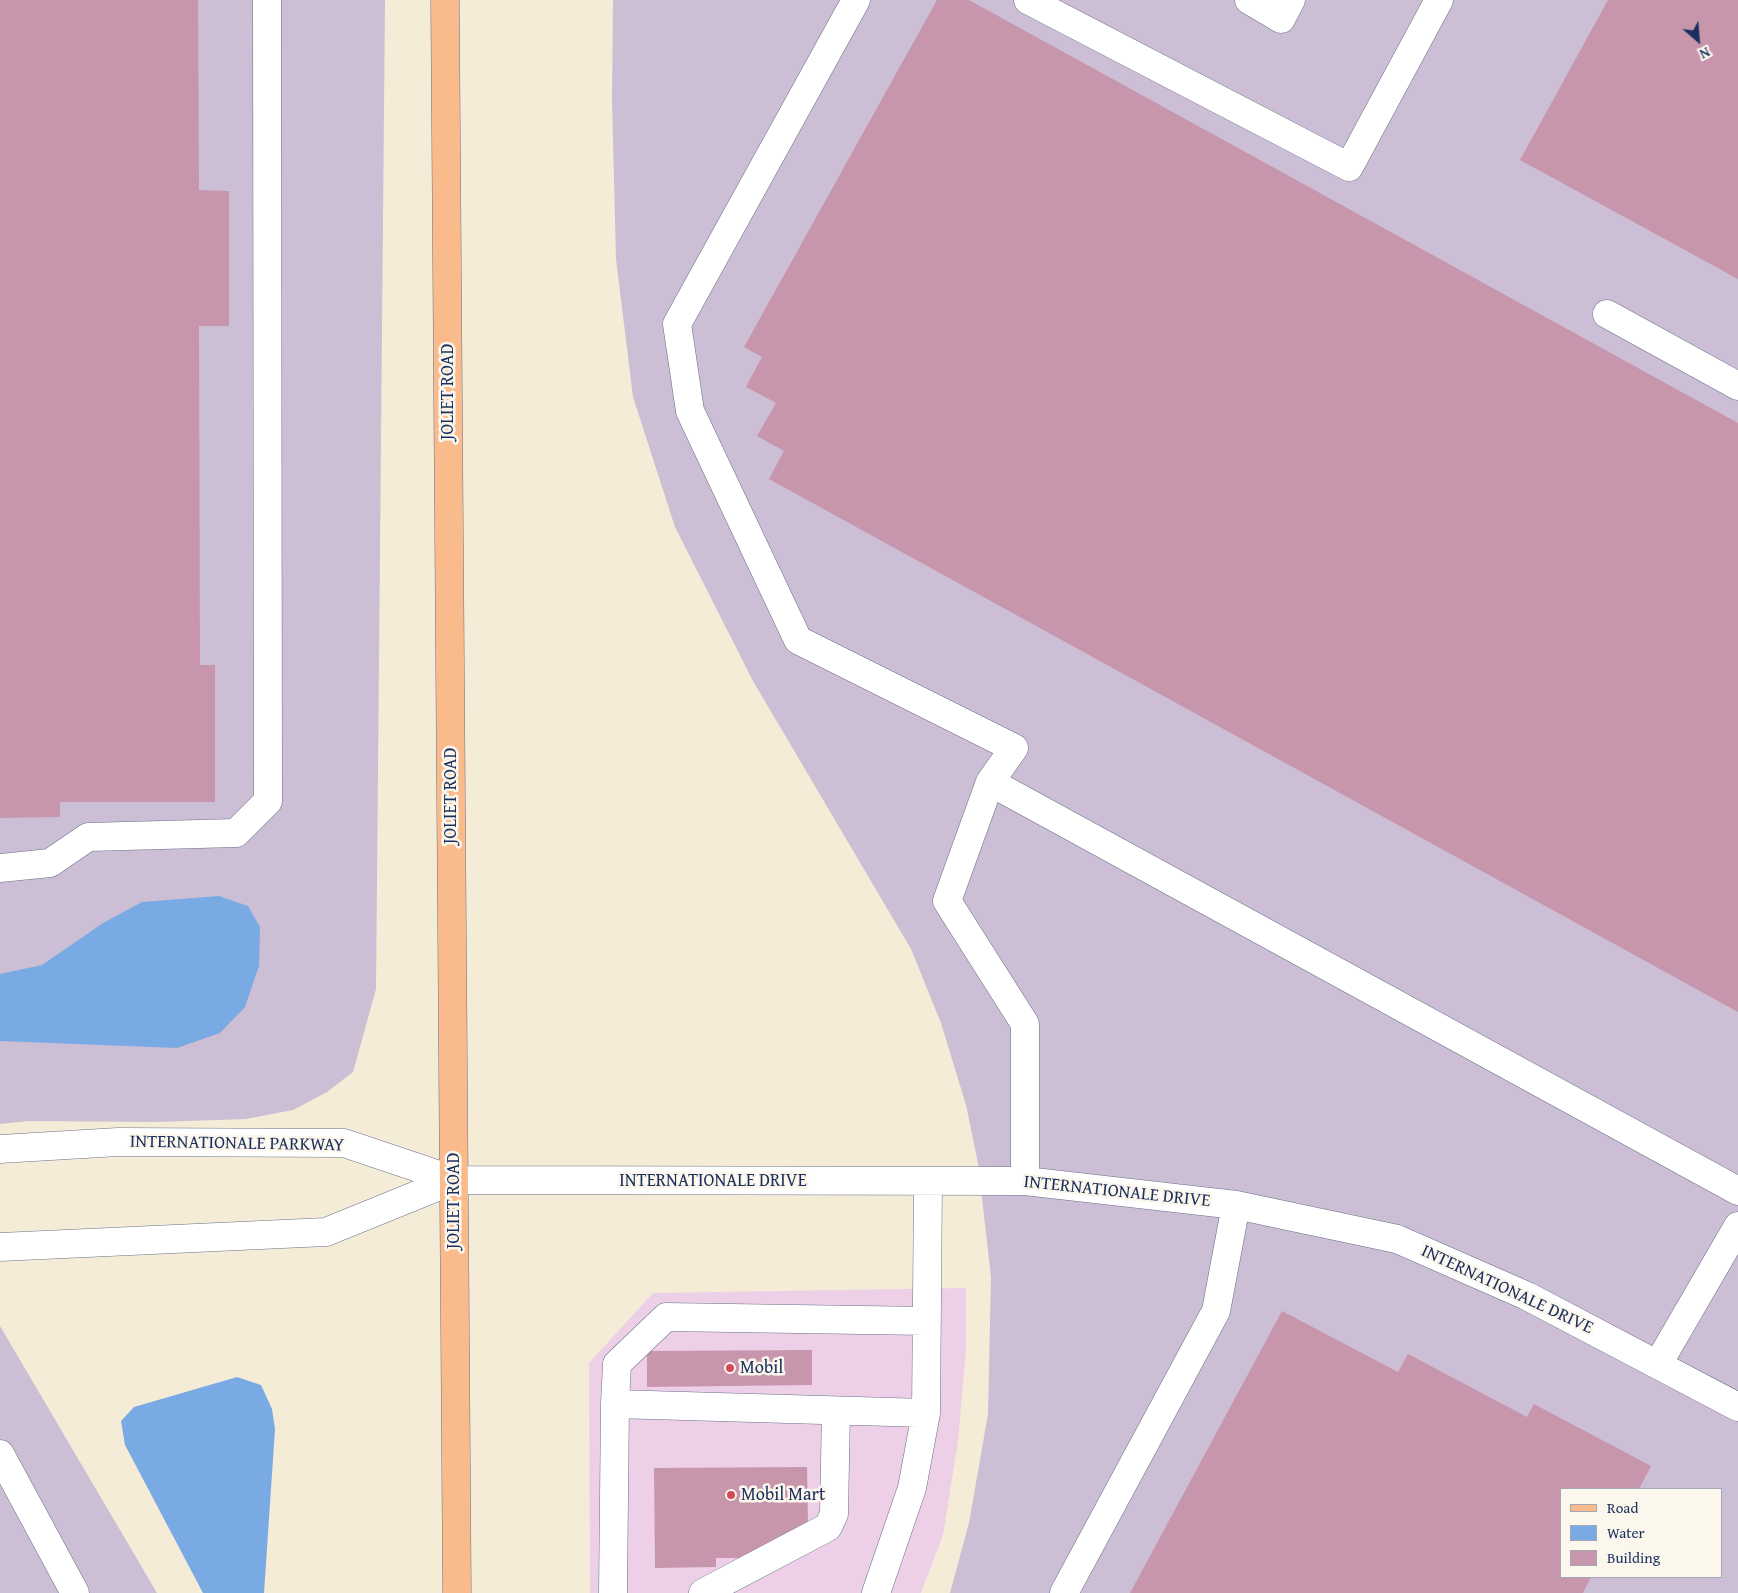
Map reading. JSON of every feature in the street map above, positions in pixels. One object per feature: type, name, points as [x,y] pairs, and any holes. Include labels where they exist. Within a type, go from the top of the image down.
[{"type":"main road","name":"JOLIET ROAD","points":[[445,0],[457,1593]]},
{"type":"street","points":[[0,868],[50,863],[88,837],[236,833],[268,801],[267,0]]},
{"type":"street","points":[[856,0],[677,324],[690,411],[798,640],[1014,748],[990,782],[947,901],[1025,1024],[1025,1181]]},
{"type":"street","points":[[1028,0],[1349,167],[1439,0]]},
{"type":"street","points":[[1249,0],[1281,19],[1291,0]]},
{"type":"street","points":[[1608,314],[1738,386]]},
{"type":"street","points":[[990,782],[1738,1191]]},
{"type":"street","name":"INTERNATIONALE PARKWAY","points":[[0,1149],[118,1142],[344,1143],[454,1180]]},
{"type":"street","points":[[0,1247],[326,1232],[454,1180]]},
{"type":"street","name":"INTERNATIONALE DRIVE","points":[[454,1180],[1025,1181],[1236,1205],[1397,1239],[1527,1296],[1738,1407]]},
{"type":"street","points":[[876,1593],[912,1488],[926,1413],[928,1182]]},
{"type":"street","points":[[1064,1593],[1216,1311],[1236,1205]]},
{"type":"street","points":[[1658,1364],[1738,1226]]},
{"type":"street","points":[[613,1593],[617,1364],[666,1317],[927,1321]]},
{"type":"street","points":[[615,1404],[926,1413]]},
{"type":"street","points":[[703,1593],[828,1527],[834,1514],[836,1411]]},
{"type":"street","points":[[0,1454],[75,1593]]},
{"type":"shaded area","points":[[0,0],[385,0],[376,989],[353,1072],[327,1092],[293,1110],[246,1119],[157,1122],[28,1121],[0,1124]]},
{"type":"shaded area","points":[[613,0],[1738,0],[1738,1593],[950,1593],[969,1523],[988,1414],[991,1277],[978,1163],[966,1105],[941,1023],[911,949],[753,681],[675,527],[633,397],[616,259],[612,100]]},
{"type":"shaded area","points":[[966,1288],[966,1349],[958,1441],[943,1535],[921,1593],[590,1593],[589,1363],[653,1293]]},
{"type":"shaded area","points":[[0,1326],[157,1593],[0,1593]]},
{"type":"water","points":[[219,896],[248,906],[260,927],[259,966],[245,1007],[220,1033],[177,1048],[0,1041],[0,974],[42,965],[103,923],[142,902]]},
{"type":"water","points":[[237,1377],[261,1385],[272,1409],[275,1429],[264,1593],[203,1593],[125,1445],[121,1421],[134,1407]]},
{"type":"building","points":[[0,0],[198,0],[199,190],[229,191],[229,326],[199,326],[200,665],[215,665],[215,802],[60,802],[60,817],[0,818]]},
{"type":"building","points":[[937,0],[969,0],[1738,423],[1738,1012],[769,479],[784,451],[757,436],[776,403],[746,387],[762,357],[744,347]]},
{"type":"building","points":[[1608,0],[1738,0],[1738,279],[1520,160]]},
{"type":"building","points":[[1282,1311],[1398,1372],[1408,1354],[1527,1417],[1534,1404],[1651,1466],[1640,1488],[1560,1488],[1560,1578],[1590,1578],[1583,1593],[1130,1593]]},
{"type":"building","name":"Mobil","points":[[812,1350],[812,1385],[647,1387],[647,1351]]},
{"type":"building","name":"Mobil Mart","points":[[807,1467],[808,1522],[739,1558],[716,1558],[716,1567],[655,1568],[654,1468]]},
{"type":"place","name":"Mobil","points":[[730,1368]]},
{"type":"place","name":"Mobil Mart","points":[[731,1495]]}]
